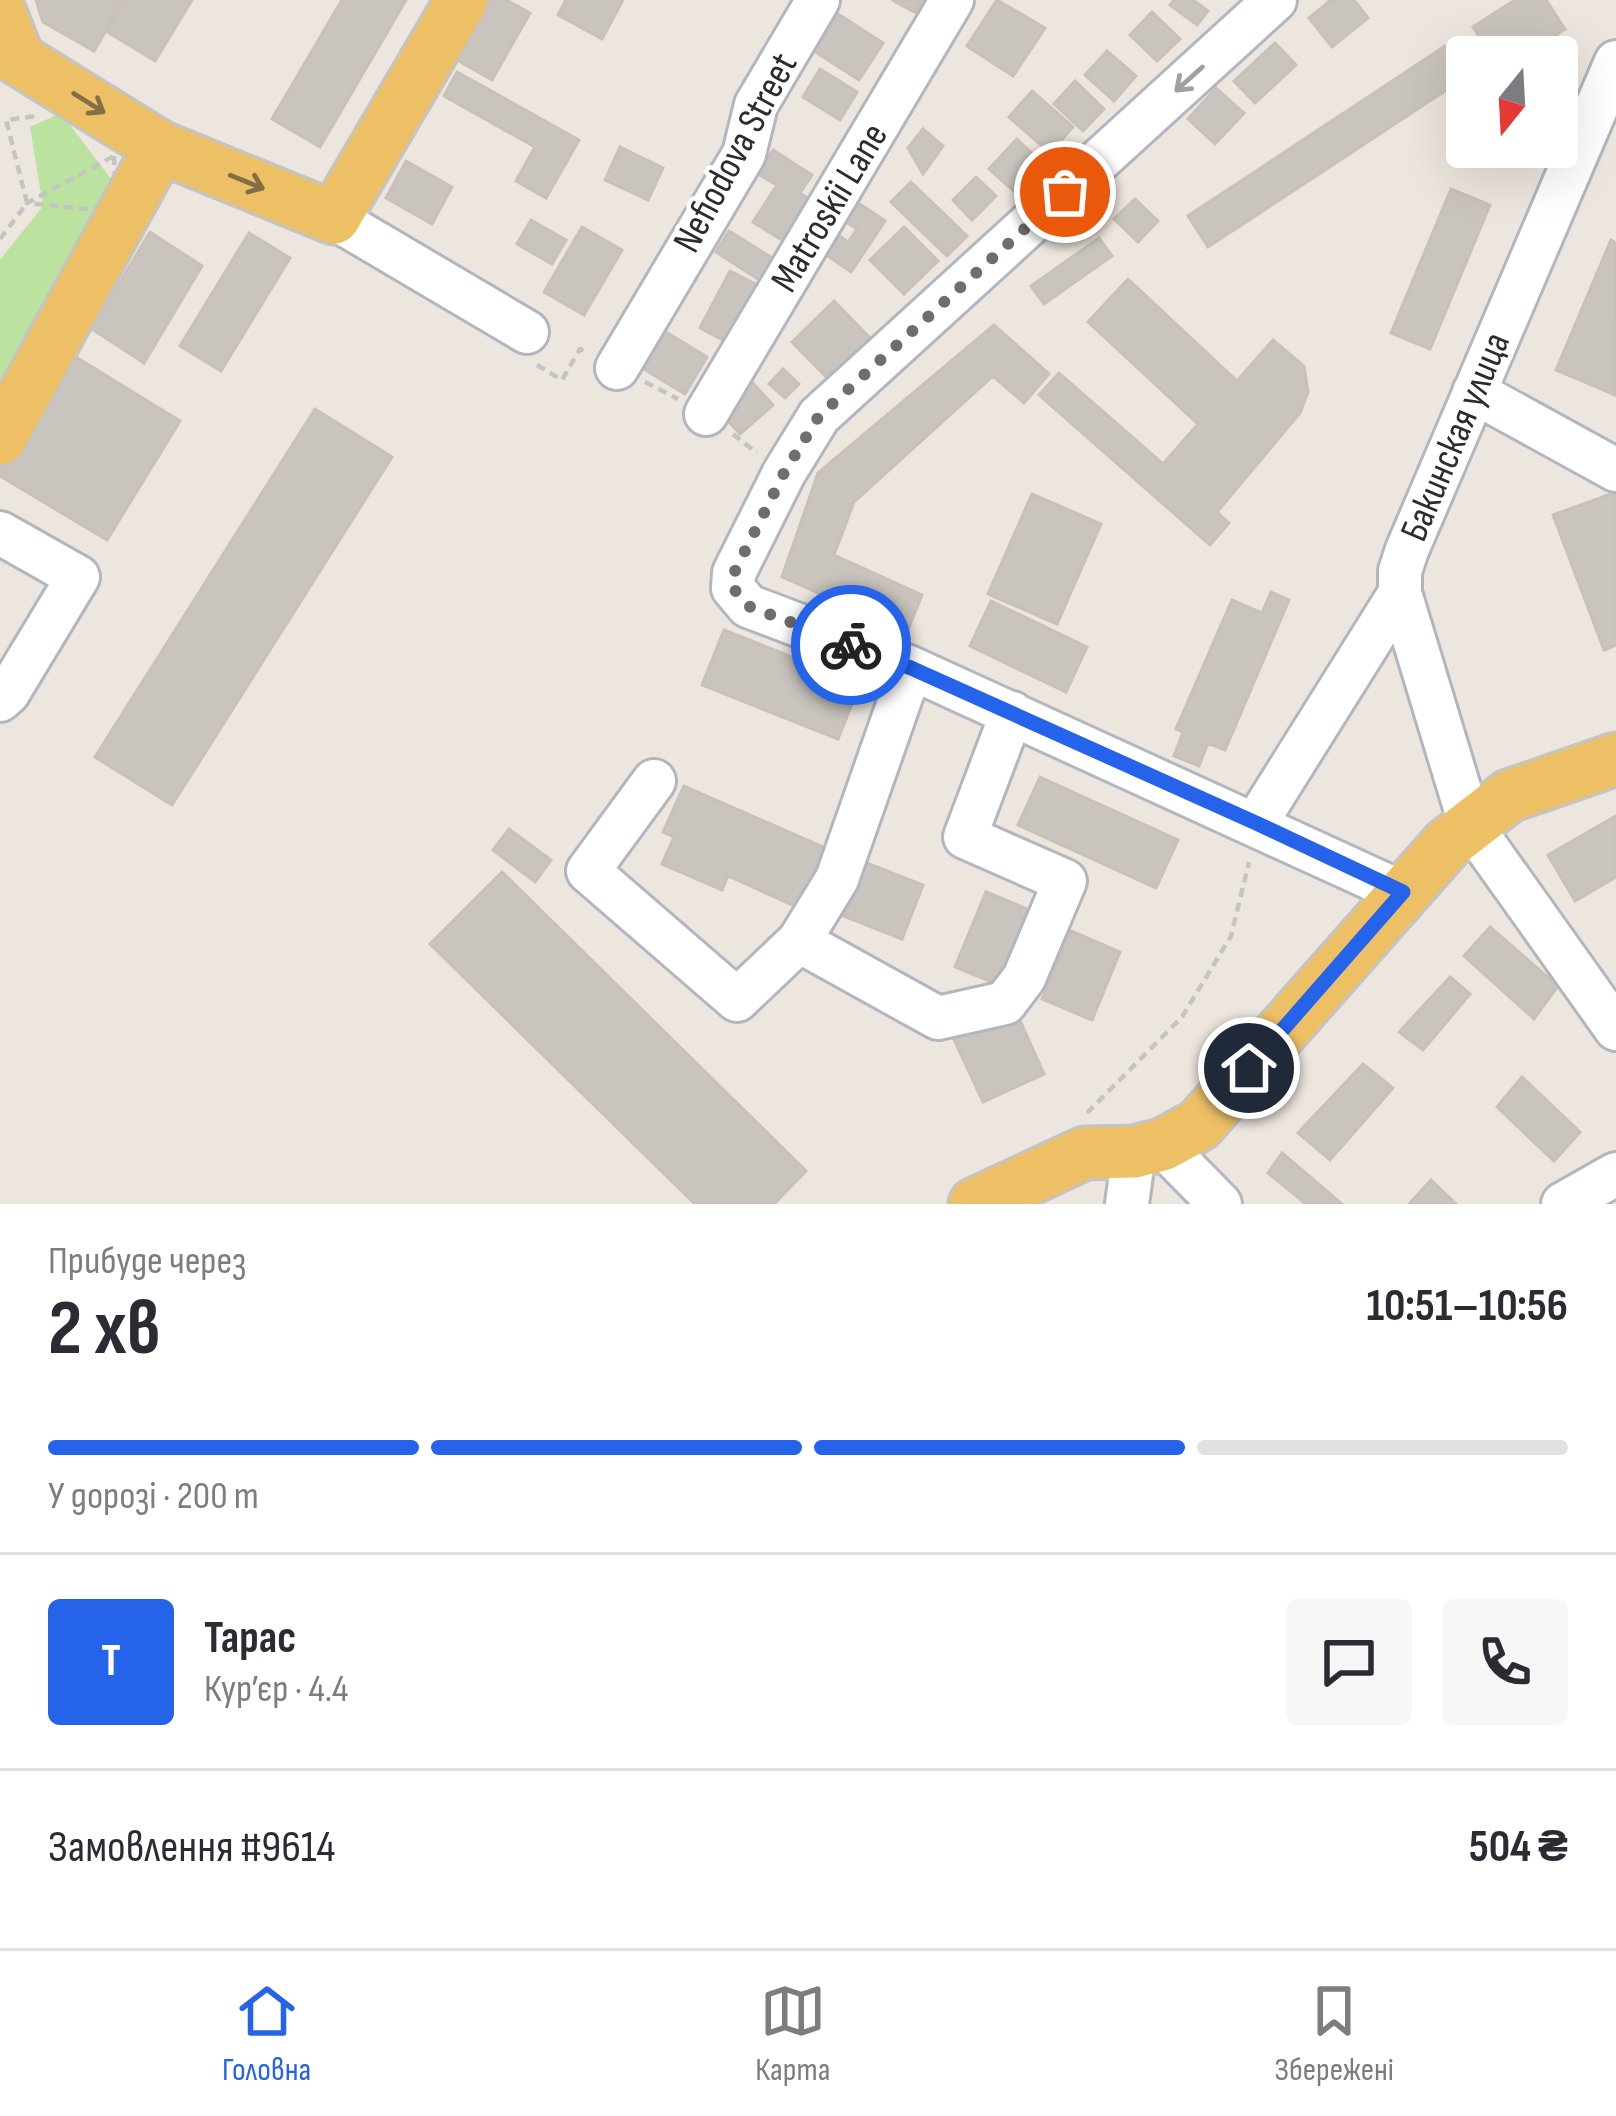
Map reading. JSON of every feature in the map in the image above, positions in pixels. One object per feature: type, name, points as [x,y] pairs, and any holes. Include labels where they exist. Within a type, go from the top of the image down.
[{"type":"main road","points":[[6,51],[137,151],[334,218],[462,0]]},
{"type":"main road","points":[[0,439],[137,151]]},
{"type":"main road","points":[[975,1204],[1199,1125],[1403,892],[1470,824],[1509,796],[1616,758]]},
{"type":"street","name":"Nefiodova Street","points":[[616,368],[744,154],[756,105],[818,0]]},
{"type":"street","name":"Matroskii Lane","points":[[706,414],[952,0]]},
{"type":"street","points":[[1275,0],[819,416],[784,473],[734,573],[733,588],[748,606],[911,668],[1403,892]]},
{"type":"street","name":"Бакинская улица","points":[[1616,62],[1400,571],[1400,593],[1470,824],[1616,1029]]},
{"type":"street","points":[[334,218],[527,332]]},
{"type":"street","points":[[1474,392],[1616,470]]},
{"type":"street","points":[[0,532],[78,577],[0,700]]},
{"type":"street","points":[[1256,823],[1400,593]]},
{"type":"street","points":[[654,781],[588,872],[737,1000],[799,941],[837,879],[911,668]]},
{"type":"street","points":[[799,941],[938,1018],[1005,1003],[1024,978],[1065,881],[964,837],[1012,713]]},
{"type":"street","points":[[1127,1150],[1127,1204]]},
{"type":"street","points":[[1127,1150],[1220,1204]]},
{"type":"street","points":[[1563,1204],[1616,1174]]},
{"type":"path","points":[[27,203],[6,120],[43,116]]},
{"type":"path","points":[[101,146],[137,151]]},
{"type":"path","points":[[0,239],[27,203],[137,151]]},
{"type":"path","points":[[27,203],[107,211],[115,178],[137,151]]},
{"type":"path","points":[[1127,1150],[1081,1128],[1085,1115],[1182,1017],[1231,936],[1256,823]]},
{"type":"green space","points":[[61,113],[120,191],[0,419],[0,260],[43,206],[30,127]]},
{"type":"building","points":[[36,0],[124,0],[94,51],[43,22]]},
{"type":"building","points":[[124,0],[192,0],[155,61],[106,31]]},
{"type":"building","points":[[342,0],[406,0],[320,147],[272,119]]},
{"type":"building","points":[[478,0],[506,0],[530,13],[492,80],[448,55]]},
{"type":"building","points":[[566,0],[623,0],[602,39],[558,15]]},
{"type":"building","points":[[892,0],[923,0],[916,13]]},
{"type":"building","points":[[997,0],[1045,28],[1013,76],[967,46]]},
{"type":"building","points":[[1174,0],[1193,0],[1208,11],[1197,25],[1170,5]]},
{"type":"building","points":[[1331,0],[1354,0],[1368,18],[1332,47],[1309,18]]},
{"type":"building","points":[[1515,0],[1546,0],[1565,29],[1554,36],[1479,36],[1473,27]]},
{"type":"building","points":[[1152,12],[1180,39],[1157,61],[1130,35]]},
{"type":"building","points":[[838,14],[883,43],[859,80],[814,51]]},
{"type":"building","points":[[1275,43],[1296,65],[1255,103],[1234,81]]},
{"type":"building","points":[[1446,47],[1446,90],[1208,247],[1188,216]]},
{"type":"building","points":[[1107,51],[1136,76],[1114,101],[1085,75]]},
{"type":"building","points":[[820,69],[857,92],[840,120],[803,97]]},
{"type":"building","points":[[457,72],[579,140],[546,198],[516,181],[535,147],[444,96]]},
{"type":"building","points":[[1075,81],[1104,109],[1083,131],[1054,104]]},
{"type":"building","points":[[1216,88],[1244,113],[1215,144],[1188,119]]},
{"type":"building","points":[[1032,91],[1073,127],[1050,153],[1009,117]]},
{"type":"building","points":[[923,129],[943,146],[923,174],[908,148]]},
{"type":"building","points":[[1017,139],[1044,165],[1017,194],[989,169]]},
{"type":"building","points":[[620,147],[663,168],[648,200],[605,180]]},
{"type":"building","points":[[773,150],[812,175],[800,193],[812,201],[785,242],[753,222],[777,185],[758,174]]},
{"type":"building","points":[[406,161],[452,187],[432,224],[386,198]]},
{"type":"building","points":[[976,177],[996,196],[972,220],[953,200]]},
{"type":"building","points":[[911,182],[967,236],[947,256],[891,202]]},
{"type":"building","points":[[1451,189],[1490,205],[1430,349],[1391,333]]},
{"type":"building","points":[[851,198],[885,221],[851,272],[818,249],[831,230],[848,242],[857,229],[839,217]]},
{"type":"building","points":[[1135,199],[1158,221],[1138,242],[1114,219]]},
{"type":"building","points":[[531,220],[566,240],[552,264],[517,244]]},
{"type":"building","points":[[582,227],[622,250],[584,315],[544,292]]},
{"type":"building","points":[[904,227],[938,261],[904,294],[870,260]]},
{"type":"building","points":[[729,231],[774,259],[761,281],[716,252]]},
{"type":"building","points":[[150,232],[202,266],[144,363],[92,329]]},
{"type":"building","points":[[249,233],[290,258],[221,371],[180,346]]},
{"type":"building","points":[[1099,238],[1112,256],[1044,304],[1031,286]]},
{"type":"building","points":[[1611,240],[1616,243],[1615,395],[1556,370]]},
{"type":"building","points":[[730,271],[763,288],[732,345],[700,328]]},
{"type":"building","points":[[1128,279],[1237,381],[1273,340],[1304,366],[1308,392],[1300,413],[1217,512],[1229,523],[1210,545],[1039,395],[1059,373],[1163,464],[1198,424],[1088,322]]},
{"type":"building","points":[[834,301],[872,340],[830,381],[792,342]]},
{"type":"building","points":[[994,325],[1049,374],[1024,403],[993,376],[854,502],[834,555],[922,595],[907,632],[782,577],[818,473]]},
{"type":"building","points":[[664,331],[707,357],[685,394],[642,368]]},
{"type":"building","points":[[66,351],[180,421],[107,540],[0,476],[0,459]]},
{"type":"building","points":[[783,369],[799,384],[785,398],[769,384]]},
{"type":"building","points":[[752,382],[773,405],[740,434],[719,411]]},
{"type":"building","points":[[315,409],[392,457],[172,805],[95,757]]},
{"type":"building","points":[[1616,492],[1616,645],[1604,650],[1553,515]]},
{"type":"building","points":[[1032,494],[1101,524],[1057,624],[988,594]]},
{"type":"building","points":[[1271,592],[1289,600],[1225,750],[1208,743],[1199,766],[1174,756],[1183,732],[1176,729],[1232,600],[1262,613]]},
{"type":"building","points":[[991,601],[1087,647],[1066,692],[970,646]]},
{"type":"building","points":[[724,630],[860,684],[838,739],[702,685]]},
{"type":"building","points":[[1040,777],[1178,840],[1156,888],[1018,825]]},
{"type":"building","points":[[684,786],[839,854],[825,886],[810,879],[797,907],[728,876],[722,890],[662,864],[674,837],[663,832]]},
{"type":"building","points":[[1616,816],[1616,877],[1575,901],[1548,855]]},
{"type":"building","points":[[509,829],[551,860],[535,882],[493,850]]},
{"type":"building","points":[[859,860],[923,885],[902,939],[838,914]]},
{"type":"building","points":[[502,872],[806,1171],[774,1204],[695,1204],[430,944]]},
{"type":"building","points":[[986,892],[1032,911],[1002,986],[955,967]]},
{"type":"building","points":[[1490,927],[1558,986],[1534,1019],[1464,956]]},
{"type":"building","points":[[1071,931],[1120,952],[1092,1020],[1042,999]]},
{"type":"building","points":[[1450,977],[1470,994],[1423,1050],[1399,1032]]},
{"type":"building","points":[[1014,1007],[1044,1074],[983,1102],[952,1035]]},
{"type":"building","points":[[1363,1064],[1393,1088],[1330,1160],[1298,1133]]},
{"type":"building","points":[[1522,1077],[1580,1132],[1554,1161],[1497,1107]]},
{"type":"building","points":[[1282,1153],[1342,1204],[1306,1204],[1268,1173]]},
{"type":"building","points":[[1431,1180],[1456,1204],[1409,1204]]},
{"type":"way so far","points":[[851,645],[741,602],[733,588],[734,573],[784,473],[819,416],[1065,192]]},
{"type":"route","points":[[851,645],[1403,892],[1249,1068]]}]
